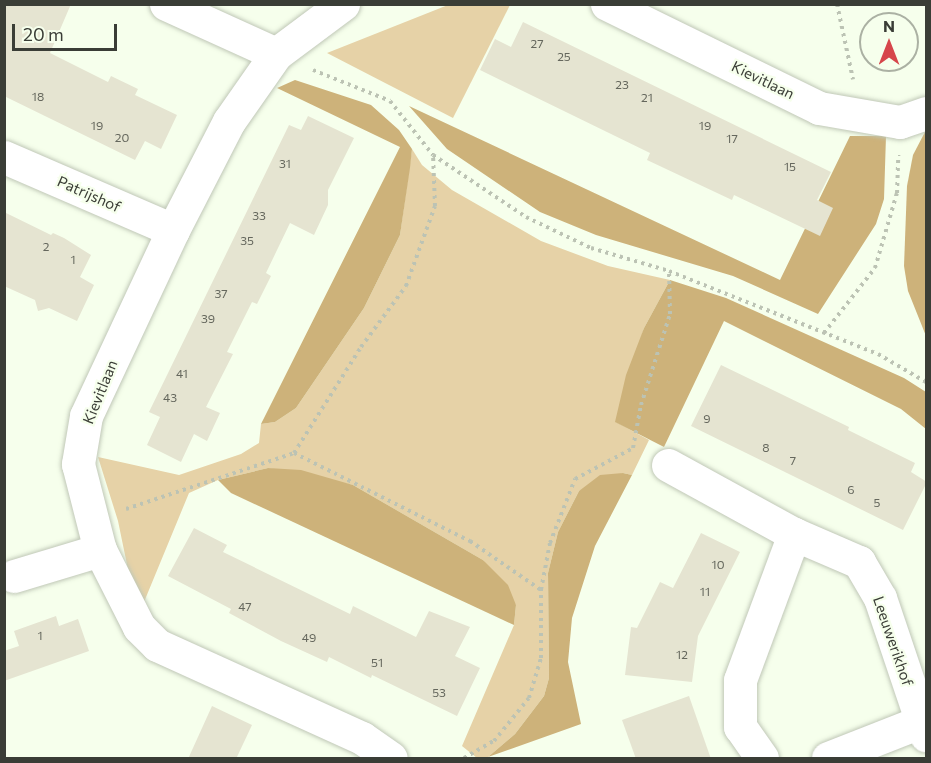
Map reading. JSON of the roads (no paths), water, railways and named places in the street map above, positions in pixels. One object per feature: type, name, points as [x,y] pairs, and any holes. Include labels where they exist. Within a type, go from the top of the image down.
[{"type":"street","points":[[166,4],[276,54]]},
{"type":"street","name":"Kievitlaan","points":[[343,4],[276,54],[229,121],[173,230],[86,416],[78,464],[95,535],[139,627],[158,645],[362,738],[391,759]]},
{"type":"street","name":"Kievitlaan","points":[[607,4],[819,108],[861,115],[913,118]]},
{"type":"street","name":"Patrijshof","points":[[4,157],[173,230]]},
{"type":"street","name":"Leeuwerikhof","points":[[668,465],[794,534],[859,562],[880,598],[923,729],[828,759]]},
{"type":"street","points":[[762,759],[740,727],[740,680],[794,534]]},
{"type":"street","points":[[8,570],[95,535]]}]
